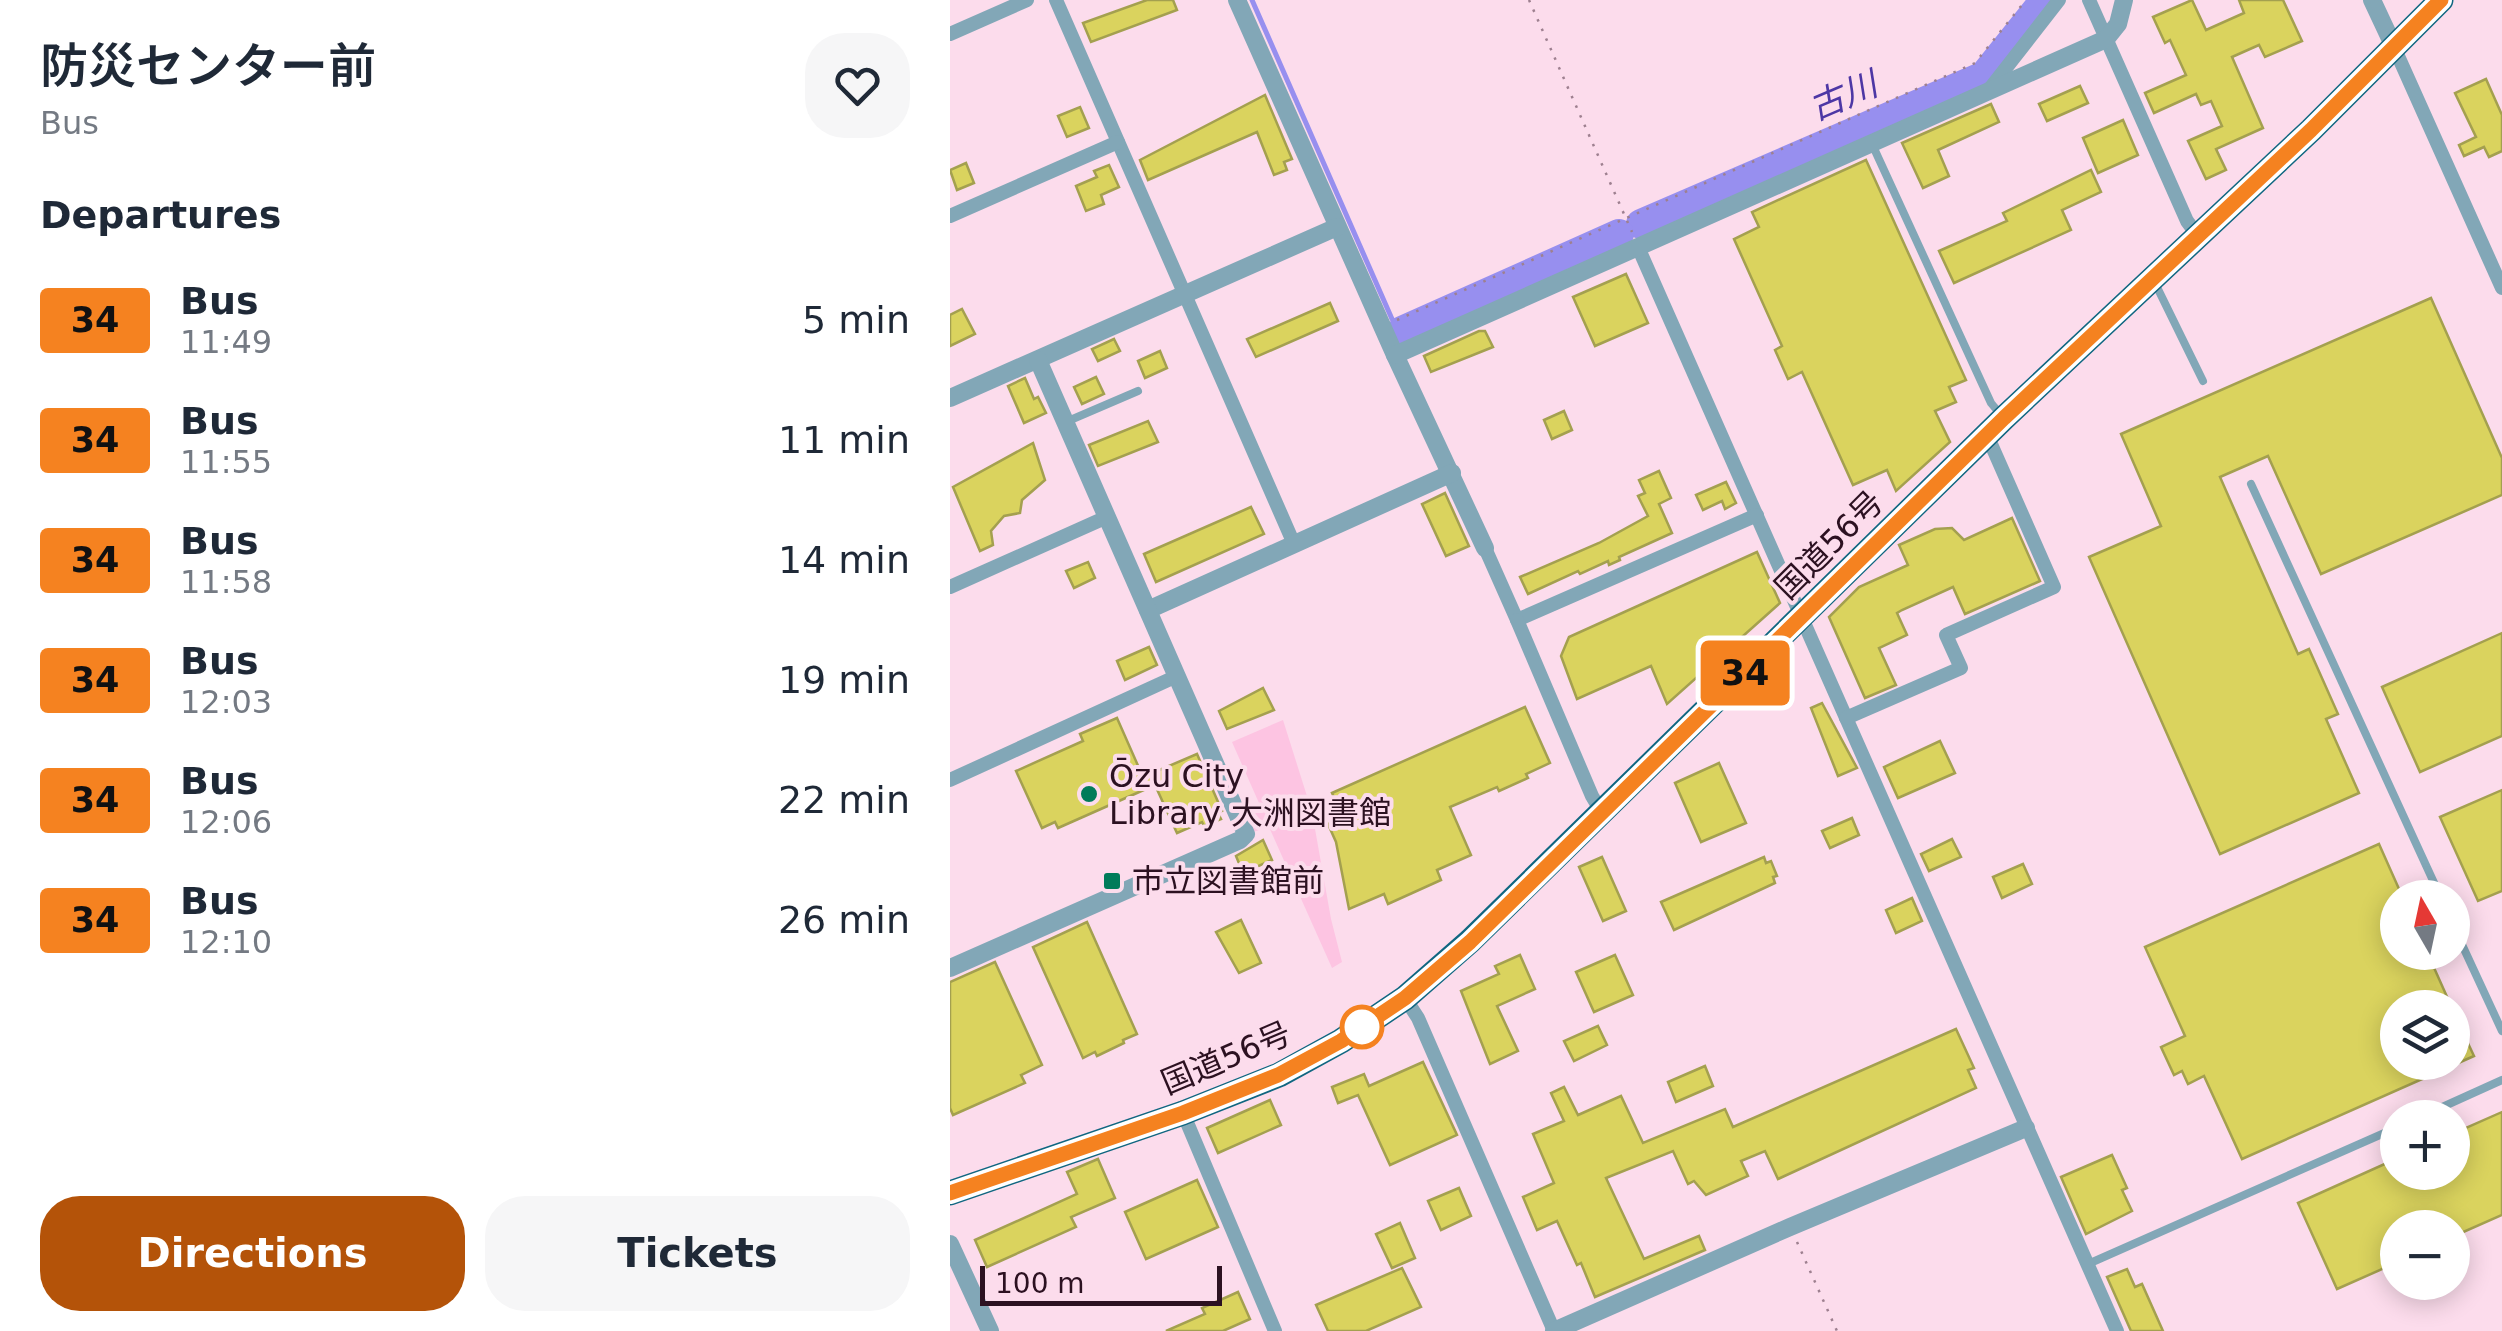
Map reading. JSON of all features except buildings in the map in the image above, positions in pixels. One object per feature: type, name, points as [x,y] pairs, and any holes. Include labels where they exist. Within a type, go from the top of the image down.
[{"type":"highway","name":"国道56号","points":[[950,1193],[1183,1113],[1278,1075],[1341,1041],[1405,998],[1470,942],[1996,427],[2311,130],[2441,0]]},
{"type":"street","points":[[950,34],[1028,0]]},
{"type":"street","points":[[1056,0],[1294,544]]},
{"type":"street","points":[[1237,0],[1602,812]]},
{"type":"street","points":[[1987,92],[2059,0]]},
{"type":"street","points":[[2089,0],[2187,221],[2198,236]]},
{"type":"street","points":[[1394,354],[2106,39],[2118,24],[2124,0]]},
{"type":"street","points":[[2372,0],[2502,288]]},
{"type":"street","points":[[950,216],[1118,142]]},
{"type":"street","points":[[950,398],[1337,227]]},
{"type":"street","points":[[1638,247],[2117,1331]]},
{"type":"street","points":[[950,968],[1246,834],[1038,360]]},
{"type":"street","points":[[1846,718],[1961,668],[1946,634],[2054,587],[1996,427]]},
{"type":"street","points":[[1148,610],[1452,473]]},
{"type":"street","points":[[1518,620],[1757,515]]},
{"type":"street","points":[[950,587],[1107,517]]},
{"type":"street","points":[[950,780],[1177,676]]},
{"type":"street","points":[[1405,998],[1418,1018],[1554,1331],[1790,1226],[2026,1128]]},
{"type":"street","points":[[1183,1113],[1275,1331]]},
{"type":"street","points":[[950,1244],[990,1331]]},
{"type":"lane","points":[[1872,143],[1991,402],[1996,427]]},
{"type":"lane","points":[[2153,279],[2203,381]]},
{"type":"lane","points":[[1066,422],[1138,391]]},
{"type":"lane","points":[[2251,484],[2433,880]]},
{"type":"lane","points":[[2470,962],[2502,1031]]},
{"type":"lane","points":[[2458,1100],[2502,1080]]},
{"type":"lane","points":[[2088,1264],[2380,1134]]},
{"type":"path","points":[[1528,0],[1638,247]]},
{"type":"path","points":[[1402,318],[1976,62],[2026,0]]},
{"type":"path","points":[[1790,1226],[1836,1331]]},
{"type":"shaded area","points":[[1283,720],[1312,812],[1342,962],[1332,968],[1269,827],[1250,833],[1246,812],[1259,803],[1232,742]]},
{"type":"waterway","points":[[1252,0],[1392,319],[1402,331]]},
{"type":"waterway","name":"古川","points":[[1641,224],[1984,76],[2045,0]]},
{"type":"waterway","name":"古川","points":[[1402,331],[1619,234]]},
{"type":"bus line","name":"34","points":[[950,1193],[1183,1113],[1278,1075],[1341,1041],[1405,998],[1470,942],[2004,418],[2311,130],[2441,0]]},
{"type":"place","name":"Ōzu City Library 大洲図書館","points":[[1089,794]]},
{"type":"place","name":"市立図書館前","points":[[1112,881]]}]
